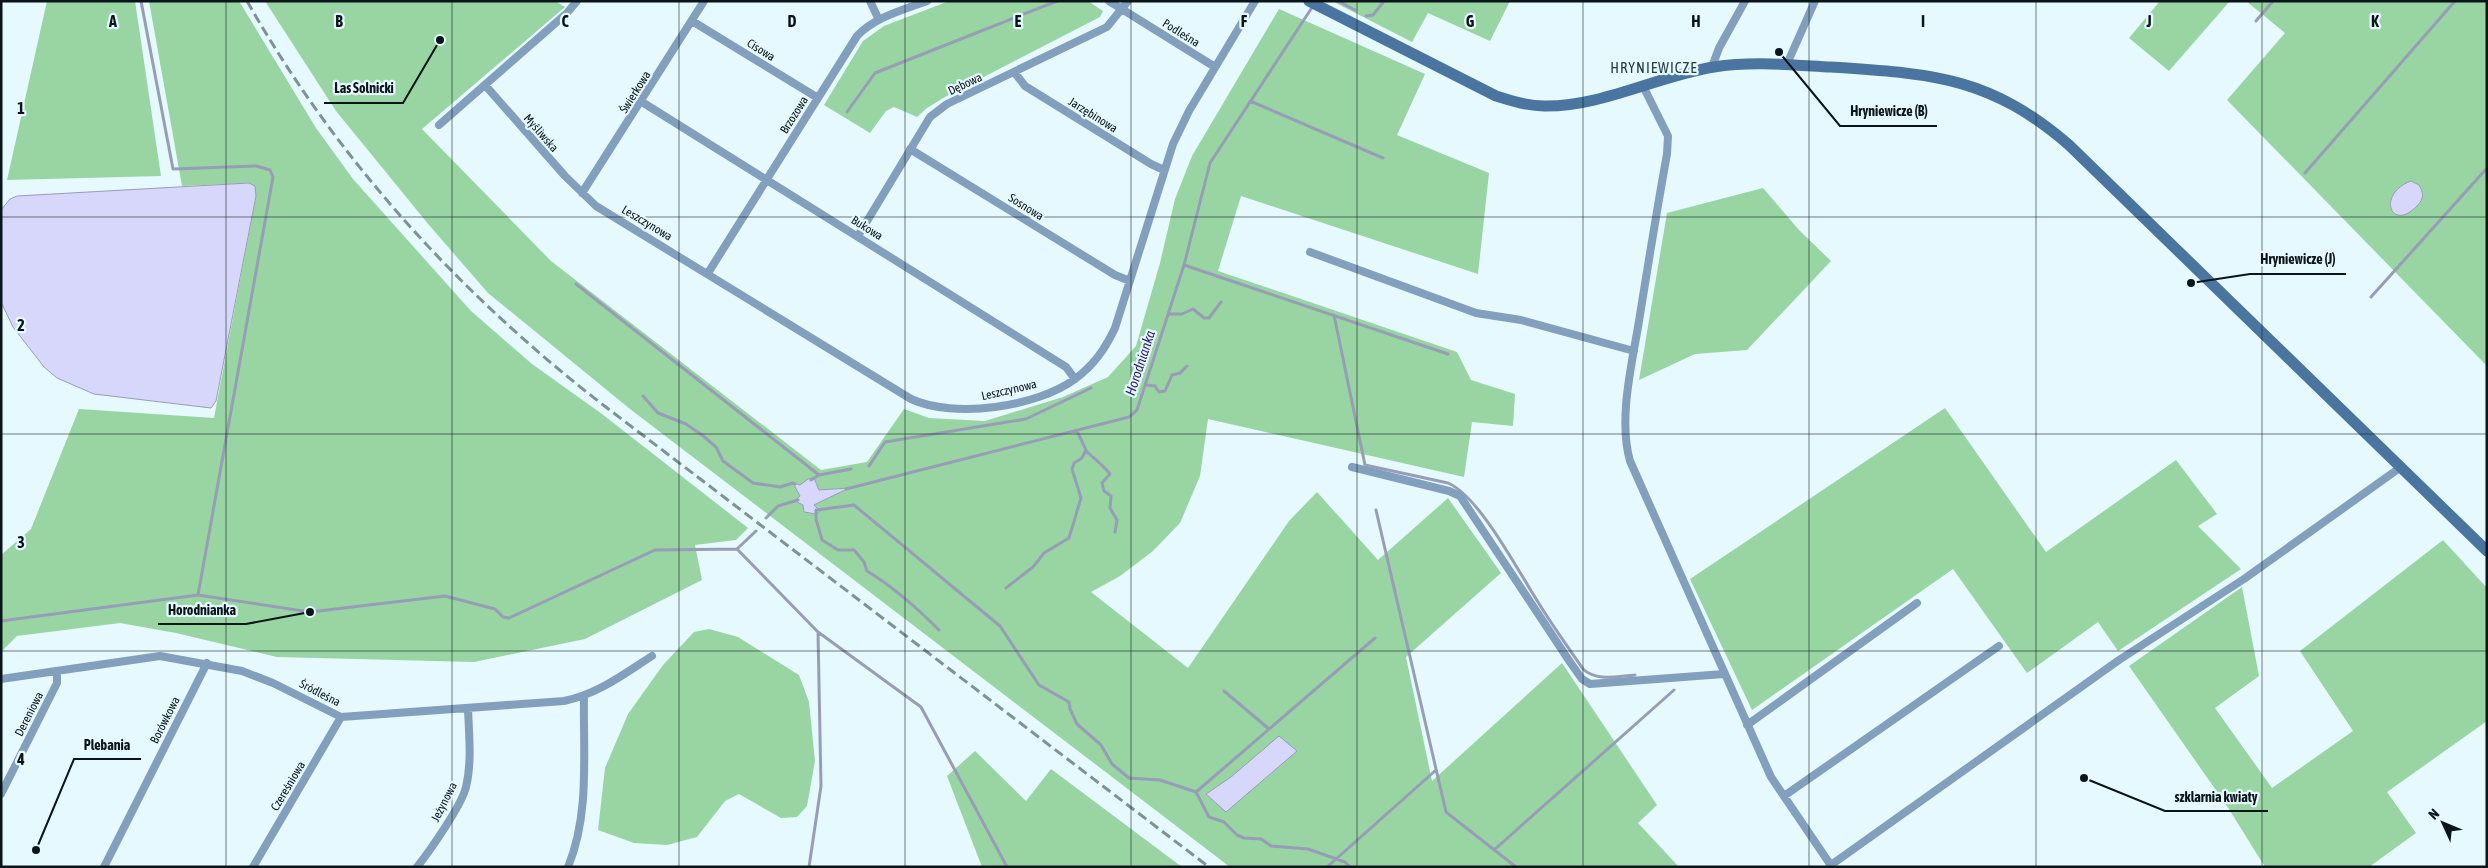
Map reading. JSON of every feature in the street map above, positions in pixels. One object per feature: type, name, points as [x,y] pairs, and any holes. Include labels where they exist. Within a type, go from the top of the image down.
[{"type":"street","points":[[439,125],[567,14],[577,1]]},
{"type":"street","name":"Świerkowa","points":[[582,193],[642,102],[704,1]]},
{"type":"street","points":[[870,1],[879,20]]},
{"type":"street","name":"Brzozowa","points":[[708,273],[857,36],[866,27],[879,20],[927,1]]},
{"type":"street","name":"Podleśna","points":[[1109,1],[1215,67]]},
{"type":"street","name":"Dębowa","points":[[858,236],[930,117],[947,104],[1015,73],[1107,27],[1123,10],[1128,1]]},
{"type":"street","name":"Leszczynowa","points":[[582,193],[596,206],[920,403],[940,408],[969,410],[1038,396],[1076,378],[1092,364],[1105,348],[1115,328],[1173,144],[1215,67],[1255,1]]},
{"type":"street","points":[[1309,1],[1327,12],[1496,96],[1543,106],[1574,104],[1712,67],[1747,64],[1787,64],[1926,75],[1978,88],[2003,98],[2048,127],[2083,158],[2487,551]]},
{"type":"street","points":[[1712,67],[1719,48],[1745,1]]},
{"type":"street","points":[[1787,64],[1815,1]]},
{"type":"street","name":"Cisowa","points":[[692,21],[818,98]]},
{"type":"street","name":"Jarzębinowa","points":[[1015,73],[1025,86],[1151,164],[1164,170]]},
{"type":"street","name":"Myśliwska","points":[[485,85],[582,193]]},
{"type":"street","points":[[1643,86],[1668,136],[1667,154],[1634,351],[1625,428],[1626,446],[1630,461],[1724,674],[1772,777],[1831,866],[2119,660],[2244,579],[2401,466]]},
{"type":"street","name":"Bukowa","points":[[642,102],[1066,367],[1076,378]]},
{"type":"street","name":"Sosnowa","points":[[910,149],[1115,275],[1130,280]]},
{"type":"street","points":[[1310,252],[1476,313],[1521,320],[1634,351]]},
{"type":"street","points":[[1352,467],[1449,491],[1460,496],[1570,662],[1582,679],[1590,684],[1724,674]]},
{"type":"street","points":[[1747,725],[1917,603]]},
{"type":"street","points":[[1784,796],[1999,646]]},
{"type":"street","name":"Śródleśna","points":[[1,679],[160,656],[207,663],[242,671],[273,683],[341,717],[564,701],[584,697],[609,684],[652,656]]},
{"type":"street","name":"Borówkowa","points":[[104,867],[207,663]]},
{"type":"street","name":"Dereniowa","points":[[1,794],[57,683],[57,670]]},
{"type":"street","points":[[568,867],[577,846],[582,823],[584,697]]},
{"type":"street","name":"Jeżynowa","points":[[417,867],[430,852],[466,789],[470,762],[468,709]]},
{"type":"street","name":"Czereśniowa","points":[[253,867],[341,717]]},
{"type":"green space","points":[[47,1],[135,1],[161,176],[7,180]]},
{"type":"green space","points":[[149,1],[239,1],[316,128],[353,179],[471,311],[532,364],[602,414],[748,528],[736,540],[695,545],[702,580],[585,639],[474,662],[277,657],[176,633],[120,623],[17,636],[1,652],[1,555],[31,529],[79,409],[214,418],[256,196],[249,183],[182,186]]},
{"type":"green space","points":[[265,1],[555,1],[565,7],[422,129],[551,261],[821,470],[867,462],[904,409],[929,418],[985,421],[1063,397],[1108,377],[1136,346],[1160,263],[1175,199],[1192,156],[1279,9],[1425,74],[1397,135],[1489,173],[1478,274],[1241,196],[1218,271],[1457,352],[1471,380],[1515,394],[1513,426],[1472,422],[1464,477],[1208,419],[1200,476],[1180,523],[1153,551],[1120,576],[1091,592],[1188,668],[1289,521],[1317,492],[1378,560],[1448,498],[1501,573],[1406,657],[1432,781],[1562,663],[1657,805],[1638,823],[1679,867],[1230,867],[630,409],[488,293],[429,225],[336,111]]},
{"type":"green space","points":[[949,1],[1088,1],[1103,11],[1100,17],[945,97],[927,108],[917,117],[894,107],[886,111],[870,133],[824,105],[863,41],[884,26]]},
{"type":"green space","points":[[1332,1],[1510,1],[1490,41],[1428,13],[1412,42]]},
{"type":"green space","points":[[2160,1],[2230,1],[2169,71],[2129,38]]},
{"type":"green space","points":[[2246,1],[2487,1],[2487,366],[2227,100],[2285,33]]},
{"type":"green space","points":[[1763,188],[1799,230],[1831,261],[1747,350],[1695,354],[1639,380],[1667,213]]},
{"type":"green space","points":[[1945,408],[2046,552],[2176,460],[2217,514],[2198,526],[2241,569],[2118,651],[2098,622],[2027,673],[1953,569],[1752,710],[1690,579]]},
{"type":"green space","points":[[2443,540],[2487,588],[2487,721],[2387,792],[2416,833],[2369,867],[2265,867],[2227,806],[2129,666],[2242,587],[2259,676],[2215,708],[2272,788],[2353,731],[2300,651]]},
{"type":"green space","points":[[709,629],[738,637],[799,675],[809,702],[815,761],[807,806],[797,817],[781,818],[739,794],[725,801],[697,837],[667,845],[634,843],[598,830],[605,768],[628,714],[663,665],[694,632]]},
{"type":"green space","points":[[975,751],[1026,801],[1051,769],[1182,867],[982,867],[947,776]]},
{"type":"water","points":[[2411,181],[2421,188],[2423,196],[2421,201],[2408,213],[2400,215],[2394,213],[2391,208],[2391,202],[2394,194],[2400,187]]},
{"type":"water","points":[[249,183],[255,186],[256,196],[216,401],[211,408],[94,394],[57,378],[44,367],[13,327],[1,302],[1,210],[10,199],[17,196]]},
{"type":"water","points":[[814,478],[819,490],[849,488],[814,505],[820,511],[816,514],[804,512],[803,505],[795,501],[800,496],[793,483],[800,485],[808,479]]},
{"type":"water","points":[[1279,736],[1297,751],[1226,812],[1206,794],[1231,777]]},
{"type":"waterway","points":[[141,1],[173,169],[256,166],[270,170],[273,177],[198,595]]},
{"type":"waterway","points":[[847,112],[875,73],[1057,1]]},
{"type":"waterway","points":[[1338,1],[1355,10]]},
{"type":"waterway","points":[[1366,16],[1373,15],[1384,1]]},
{"type":"waterway","points":[[2256,21],[2273,1]]},
{"type":"waterway","points":[[2305,173],[2455,1]]},
{"type":"waterway","name":"Horodnianka","points":[[846,489],[1129,417],[1137,410],[1184,265],[1210,163],[1313,6]]},
{"type":"waterway","points":[[1250,101],[1383,158]]},
{"type":"waterway","points":[[2371,297],[2487,168]]},
{"type":"waterway","points":[[1184,265],[1448,354]]},
{"type":"waterway","points":[[576,284],[819,475]]},
{"type":"waterway","points":[[1168,314],[1182,314],[1193,309],[1204,318],[1209,318],[1221,302]]},
{"type":"waterway","points":[[1334,315],[1365,465],[1448,483],[1460,491],[1473,503],[1498,536],[1543,611],[1583,669],[1595,676],[1601,677],[1635,675]]},
{"type":"waterway","points":[[1146,385],[1155,386],[1159,392],[1165,391],[1172,375],[1180,373],[1187,366]]},
{"type":"waterway","points":[[869,466],[885,442],[1026,419],[1091,388]]},
{"type":"waterway","points":[[643,396],[658,413],[686,424],[702,435],[716,447],[723,461],[753,483],[780,487],[795,484]]},
{"type":"waterway","points":[[1006,588],[1033,567],[1044,553],[1069,538],[1081,498],[1072,469],[1074,463],[1082,458],[1086,450],[1077,431]]},
{"type":"waterway","points":[[1086,451],[1110,474],[1102,483],[1104,491],[1111,496],[1110,508],[1117,520],[1115,532]]},
{"type":"waterway","points":[[811,480],[819,475],[851,469]]},
{"type":"waterway","name":"Horodnianka","points":[[766,518],[778,506],[798,500]]},
{"type":"waterway","points":[[817,510],[854,505],[1000,626],[1039,685],[1069,702],[1077,724],[1101,745],[1112,764],[1129,778],[1160,780],[1196,792],[1209,817],[1224,822],[1237,835],[1244,838],[1261,839],[1271,846],[1308,849],[1345,862],[1350,867]]},
{"type":"waterway","points":[[816,510],[816,519],[822,540],[838,550],[854,550],[864,562],[867,571],[905,598],[939,630]]},
{"type":"waterway","points":[[1376,510],[1446,812],[1516,867]]},
{"type":"waterway","name":"Horodnianka","points":[[1,621],[198,595],[310,612],[445,596],[495,609],[503,617],[509,618],[655,550],[737,549],[756,531]]},
{"type":"waterway","points":[[737,549],[818,632],[821,786],[809,867]]},
{"type":"waterway","points":[[818,632],[921,707],[1007,867]]},
{"type":"waterway","points":[[1196,792],[1375,638]]},
{"type":"waterway","points":[[1494,850],[1674,690]]},
{"type":"waterway","points":[[1224,691],[1269,729]]},
{"type":"waterway","points":[[1327,867],[1436,770]]},
{"type":"railway","points":[[247,1],[282,59],[319,114],[360,167],[448,267],[496,314],[598,401],[1209,867]]},
{"type":"place","name":"Las Solnicki","points":[[440,40]]},
{"type":"place","name":"Hryniewicze (B)","points":[[1779,52]]},
{"type":"place","name":"Hryniewicze (J)","points":[[2191,283]]},
{"type":"place","name":"Horodnianka","points":[[310,612]]},
{"type":"place","name":"szklarnia kwiaty","points":[[2084,778]]},
{"type":"place","name":"Plebania","points":[[36,850]]},
{"type":"district","name":"HRYNIEWICZE","points":[[1654,68]]}]
